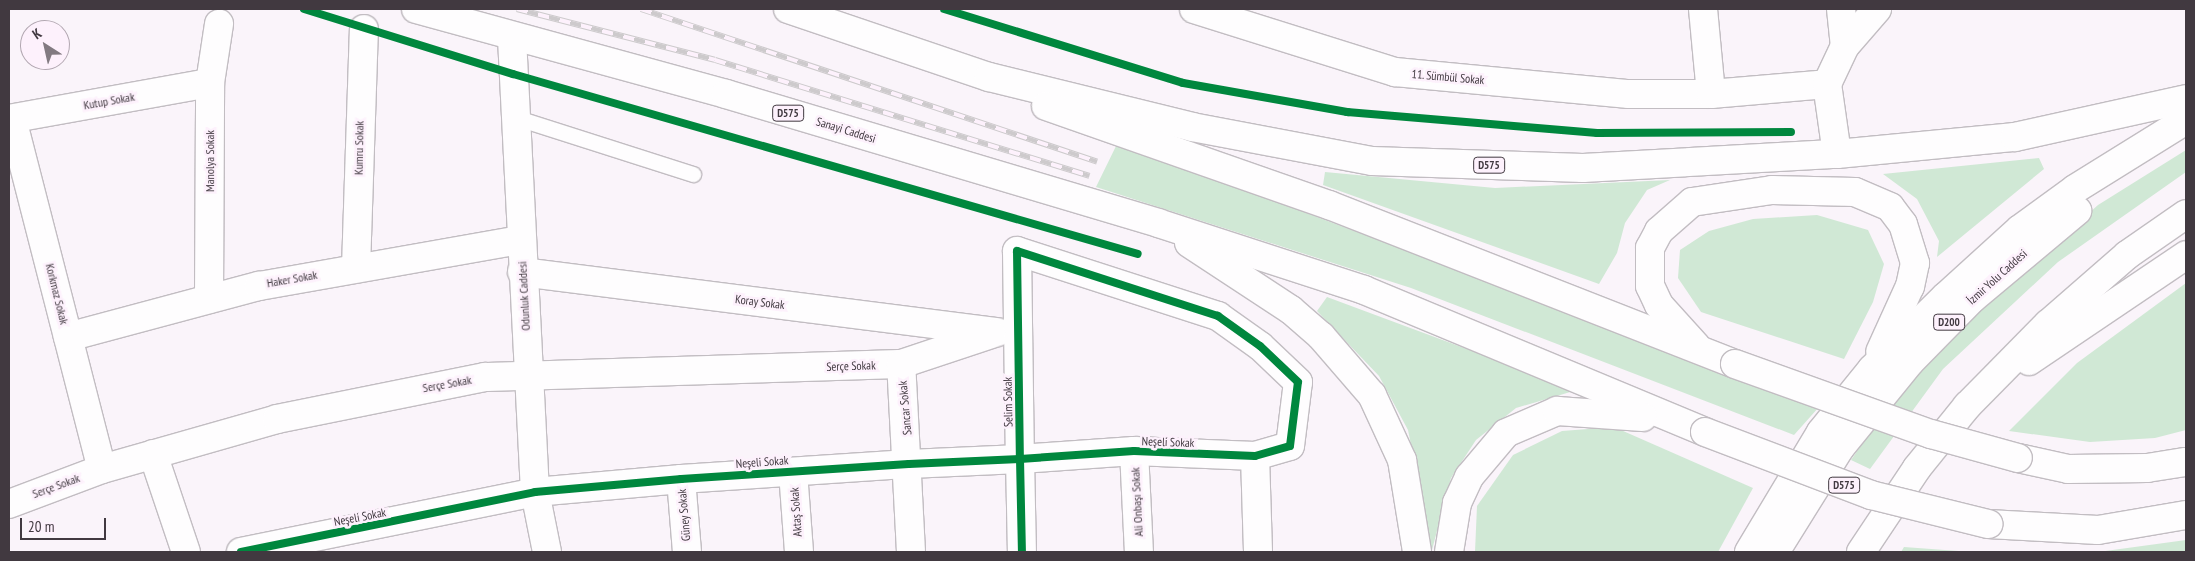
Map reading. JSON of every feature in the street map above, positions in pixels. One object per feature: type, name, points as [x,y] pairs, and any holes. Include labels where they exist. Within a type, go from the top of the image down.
[{"type":"main road","name":"Sanayi Caddesi","points":[[416,9],[512,38],[726,94],[1158,222]]},
{"type":"main road","name":"11. Sümbül Sokak","points":[[1194,9],[1395,72],[1629,94],[1711,94],[1827,84]]},
{"type":"main road","points":[[1704,9],[1711,94]]},
{"type":"main road","points":[[1841,9],[1845,46]]},
{"type":"main road","points":[[1837,154],[1827,84],[1845,46],[1878,9]]},
{"type":"main road","points":[[798,12],[1078,119],[1329,205],[1735,364],[1931,434],[2018,458],[2068,468],[2147,468],[2186,462]]},
{"type":"main road","name":"D575","points":[[798,12],[989,77],[1192,127],[1372,161],[1583,168],[1837,154],[2015,137],[2186,99]]},
{"type":"main road","name":"Manolya Sokak","points":[[209,299],[210,82],[219,24]]},
{"type":"main road","name":"Kumru Sokak","points":[[356,268],[364,30]]},
{"type":"main road","name":"Odunluk Caddesi","points":[[512,38],[514,117],[528,376],[536,492],[547,552]]},
{"type":"main road","name":"Kutup Sokak","points":[[10,119],[210,82]]},
{"type":"main road","name":"Korkmaz Sokak","points":[[10,119],[102,469]]},
{"type":"main road","points":[[1749,552],[1821,432],[1872,369],[2020,229],[2133,153],[2186,120]]},
{"type":"main road","name":"İzmir Yolu Caddesi","points":[[1775,552],[1840,448],[1910,362],[2047,233],[2110,186],[2186,138]]},
{"type":"main road","points":[[1698,349],[1659,304],[1650,286],[1650,248],[1674,215],[1692,202],[1772,190],[1855,192],[1890,207],[1911,240],[1915,263],[1910,286],[1872,369]]},
{"type":"main road","points":[[1862,552],[1917,468],[1967,406],[2070,305],[2127,255],[2186,214]]},
{"type":"main road","points":[[1158,222],[1290,310],[1356,375],[1389,426],[1402,460],[1417,552]]},
{"type":"main road","name":"D575","points":[[1158,222],[1364,290],[1675,421],[1871,495],[1988,524],[2098,530],[2186,515]]},
{"type":"main road","name":"Haker Sokak","points":[[68,338],[209,299],[356,268],[520,240]]},
{"type":"main road","name":"Selim Sokak","points":[[1022,552],[1017,251],[1218,316],[1260,346],[1298,382],[1290,446]]},
{"type":"main road","points":[[1967,406],[2186,255]]},
{"type":"main road","name":"Koray Sokak","points":[[522,272],[997,332]]},
{"type":"main road","name":"Sancar Sokak","points":[[911,552],[909,464],[901,364],[997,332]]},
{"type":"main road","name":"Serçe Sokak","points":[[9,504],[102,469],[277,419],[433,386],[528,376],[901,364]]},
{"type":"main road","points":[[1449,552],[1458,503],[1469,477],[1506,433],[1557,411],[1588,410],[1675,421]]},
{"type":"main road","name":"Neşeli Sokak","points":[[241,552],[536,492],[681,479],[1134,452],[1255,456],[1290,446]]},
{"type":"main road","name":"Ali Onbaşı Sokak","points":[[1134,452],[1139,552]]},
{"type":"main road","points":[[153,454],[186,552]]},
{"type":"main road","points":[[1255,456],[1258,552]]},
{"type":"main road","name":"Aktaş Sokak","points":[[793,472],[799,552]]},
{"type":"main road","name":"Güney Sokak","points":[[681,479],[687,552]]},
{"type":"lane","points":[[514,117],[693,174]]},
{"type":"green space","points":[[1118,142],[1819,407],[1794,435],[1411,288],[1096,187]]},
{"type":"green space","points":[[2186,150],[2186,172],[2058,262],[1943,369],[1870,469],[1851,460],[1909,376],[2098,205]]},
{"type":"green space","points":[[2039,158],[2044,169],[1937,257],[1939,241],[1917,199],[1883,174]]},
{"type":"green space","points":[[1325,172],[1495,188],[1670,180],[1647,190],[1625,223],[1617,253],[1599,284],[1323,185]]},
{"type":"green space","points":[[1817,215],[1868,230],[1884,264],[1873,302],[1844,359],[1701,312],[1678,278],[1680,250],[1709,231],[1753,219]]},
{"type":"green space","points":[[2186,283],[2186,430],[2155,438],[2090,442],[2009,431],[2077,363]]},
{"type":"green space","points":[[1327,297],[1577,390],[1516,408],[1476,440],[1451,478],[1432,550],[1408,430],[1379,376],[1317,311]]},
{"type":"green space","points":[[1614,427],[1753,488],[1718,552],[1475,552],[1477,506],[1513,455],[1562,431]]},
{"type":"green space","points":[[2186,540],[2186,552],[2098,552]]},
{"type":"green space","points":[[1904,547],[1972,552],[1901,552]]},
{"type":"railway","points":[[517,9],[715,60],[1089,176]]},
{"type":"railway","points":[[641,9],[1097,162]]},
{"type":"cycle path","points":[[304,9],[513,74],[1138,254]]},
{"type":"cycle path","points":[[944,9],[1183,83],[1347,112],[1597,133],[1791,132]]},
{"type":"cycle path","points":[[241,552],[535,492],[681,479],[909,464],[1020,459],[1134,451],[1255,456],[1290,446],[1298,382],[1260,346],[1218,316],[1017,251],[1020,459],[1022,552]]}]
